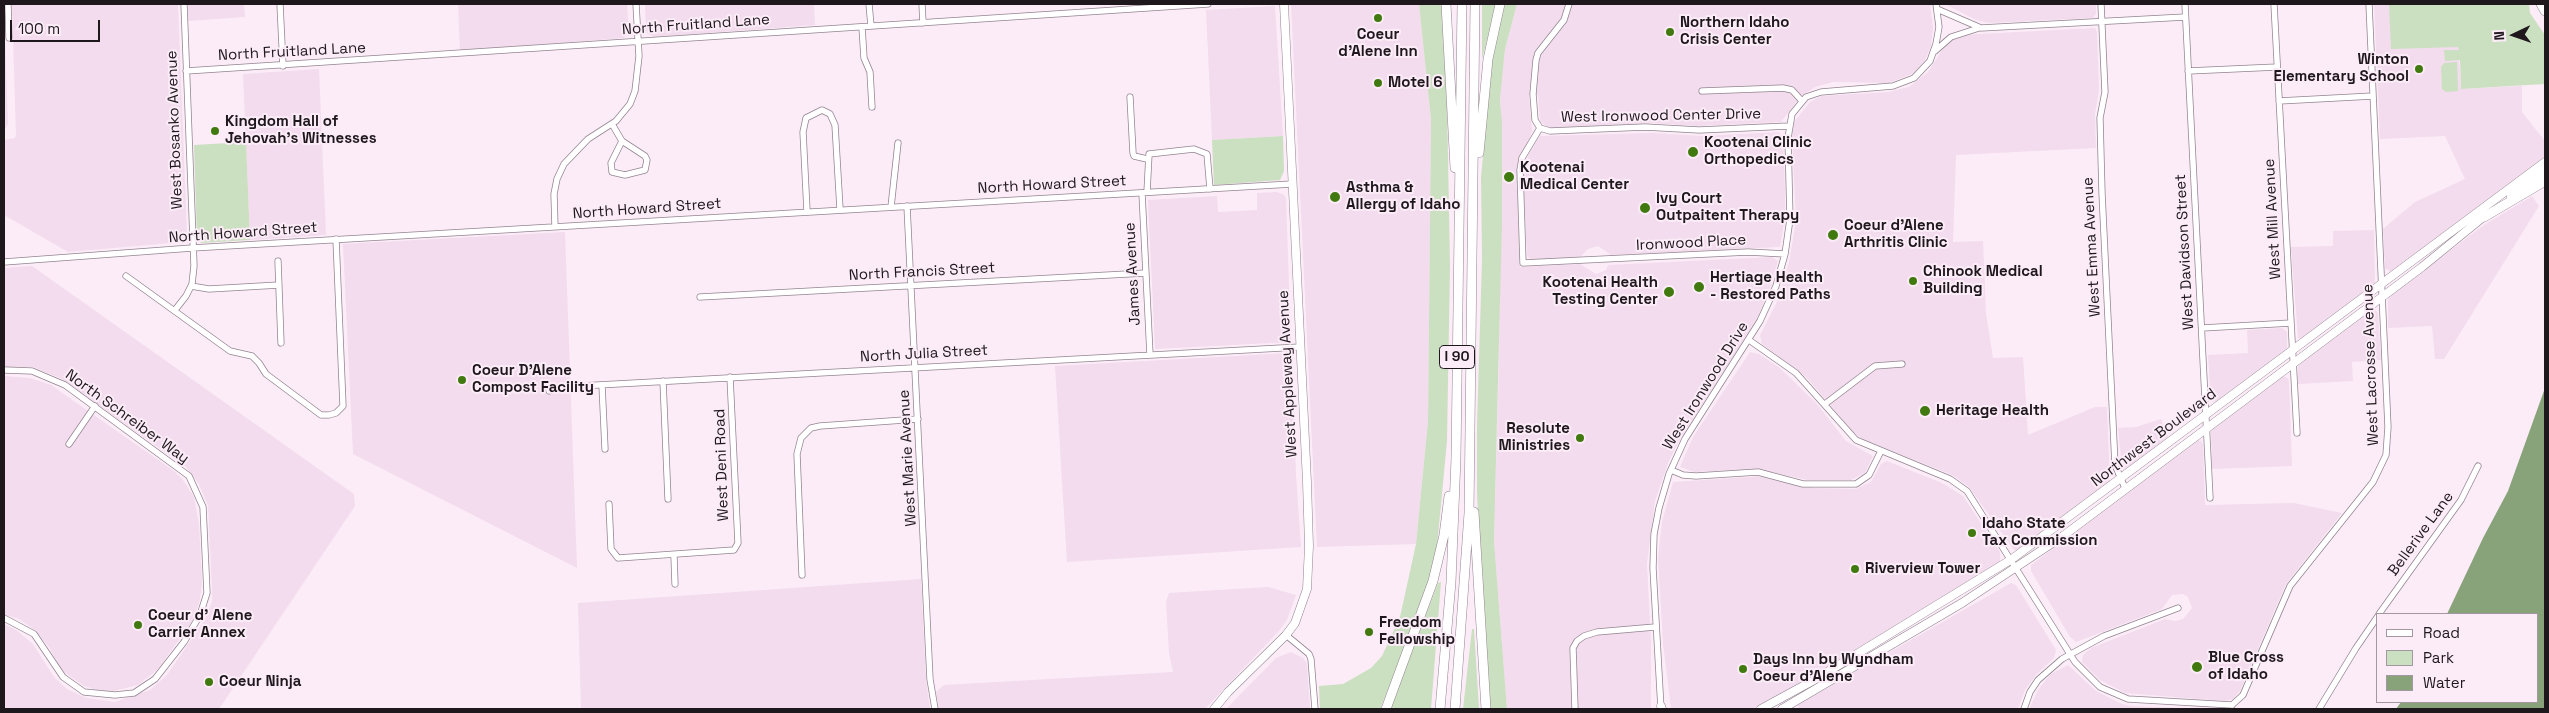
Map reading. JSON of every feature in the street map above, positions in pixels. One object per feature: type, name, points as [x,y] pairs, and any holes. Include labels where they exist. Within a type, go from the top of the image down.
[{"type":"highway","name":"I 90","points":[[1446,4],[1459,216]]},
{"type":"highway","name":"I 90","points":[[1440,709],[1451,582],[1456,458],[1462,4]]},
{"type":"highway","name":"I 90","points":[[1455,709],[1463,619],[1470,454],[1474,4]]},
{"type":"highway","points":[[1473,238],[1485,80],[1500,4]]},
{"type":"highway","points":[[2541,4],[2545,11]]},
{"type":"highway","points":[[2484,216],[2545,181]]},
{"type":"highway","name":"I 90","points":[[1470,454],[1486,709]]},
{"type":"highway","points":[[1386,709],[1434,581],[1444,536],[1456,458]]},
{"type":"main road","name":"West Appleway Avenue","points":[[1214,709],[1228,692],[1286,635],[1295,623],[1307,589],[1309,560],[1284,4]]},
{"type":"main road","name":"Northwest Boulevard","points":[[1761,709],[1816,679],[2012,559],[2207,416],[2545,162]]},
{"type":"main road","name":"Northwest Boulevard","points":[[1782,709],[2017,568],[2382,296],[2545,171]]},
{"type":"street","points":[[8,4],[9,38]]},
{"type":"street","name":"West Bosanko Avenue","points":[[175,310],[191,286],[194,266],[184,4]]},
{"type":"street","points":[[280,4],[283,66]]},
{"type":"street","points":[[555,227],[554,194],[557,179],[564,164],[588,140],[612,124],[630,104],[635,91],[639,70],[636,4]]},
{"type":"street","points":[[869,4],[871,26]]},
{"type":"street","points":[[922,4],[923,23]]},
{"type":"street","name":"North Fruitland Lane","points":[[186,71],[923,23],[1102,7],[1208,4]]},
{"type":"street","name":"West Ironwood Center Drive","points":[[1569,4],[1564,20],[1538,53],[1533,69],[1535,120],[1540,128],[1550,131],[1644,127],[1701,130],[1788,126]]},
{"type":"street","name":"West Emma Avenue","points":[[2101,4],[2105,92],[2100,118],[2102,198],[2115,465],[2125,488]]},
{"type":"street","name":"West Davidson Street","points":[[2184,4],[2210,498]]},
{"type":"street","name":"West Mill Avenue","points":[[2274,4],[2297,433]]},
{"type":"street","name":"West Lacrosse Avenue","points":[[2232,707],[2243,694],[2290,586],[2373,482],[2386,455],[2388,427],[2369,4]]},
{"type":"street","points":[[1934,54],[1938,36],[1937,6],[1981,28]]},
{"type":"street","points":[[1702,92],[1783,88],[1792,90],[1802,101],[1827,90],[1900,84],[1921,72],[1934,54],[1951,37],[1981,28],[2185,17]]},
{"type":"street","points":[[862,27],[864,58],[870,72],[872,106]]},
{"type":"street","points":[[2188,71],[2277,67]]},
{"type":"street","points":[[2279,101],[2373,96]]},
{"type":"street","points":[[1130,97],[1134,156],[1147,159],[1149,154],[1152,153],[1202,150],[1207,154],[1209,161],[1210,189]]},
{"type":"street","name":"West Ironwood Drive","points":[[1661,708],[1655,627],[1654,534],[1671,470],[1685,439],[1749,340],[1768,305],[1785,254],[1790,212],[1788,126],[1792,114],[1802,101]]},
{"type":"street","points":[[807,211],[803,132],[806,118],[822,110],[830,114],[835,124],[840,209]]},
{"type":"street","points":[[612,124],[622,141],[645,156],[647,160],[645,170],[625,176],[612,172],[611,163],[622,141]]},
{"type":"street","name":"Ironwood Place","points":[[1540,128],[1522,158],[1520,170],[1523,263],[1748,252],[1785,254]]},
{"type":"street","points":[[891,206],[898,143]]},
{"type":"street","name":"James Avenue","points":[[1147,159],[1144,193],[1150,355]]},
{"type":"street","name":"North Howard Street","points":[[4,262],[336,239],[1292,184]]},
{"type":"street","name":"West Marie Avenue","points":[[907,206],[930,679],[935,709]]},
{"type":"street","points":[[126,276],[230,351],[252,356],[266,374],[321,415],[336,413],[343,406],[336,239]]},
{"type":"street","points":[[278,260],[281,343]]},
{"type":"street","name":"North Francis Street","points":[[700,297],[1146,272]]},
{"type":"street","points":[[191,286],[209,289],[279,285]]},
{"type":"street","points":[[2202,328],[2291,323]]},
{"type":"street","points":[[1749,340],[1796,373],[1825,404],[1850,435],[1881,451],[1944,476],[1962,487],[1974,499],[2071,654],[2090,678],[2100,687],[2119,697],[2156,702],[2232,707]]},
{"type":"street","name":"North Julia Street","points":[[549,391],[561,387],[663,381],[1300,347]]},
{"type":"street","points":[[1825,404],[1876,366],[1902,364]]},
{"type":"street","name":"North Schreiber Way","points":[[4,370],[24,370],[45,374],[95,406],[189,476],[203,507],[207,593],[200,615],[184,642],[154,679],[134,693],[115,695],[84,692],[63,677],[34,634],[4,618]]},
{"type":"street","name":"West Deni Road","points":[[674,556],[734,550],[738,543],[730,378]]},
{"type":"street","points":[[663,381],[668,499]]},
{"type":"street","points":[[602,385],[606,450]]},
{"type":"street","points":[[69,444],[95,406]]},
{"type":"street","points":[[802,576],[797,454],[798,444],[803,435],[811,428],[820,426],[918,419]]},
{"type":"street","points":[[1671,470],[1688,475],[1764,473],[1803,484],[1856,484],[1870,475],[1881,451]]},
{"type":"street","name":"Bellerive Lane","points":[[2379,613],[2461,500],[2478,466]]},
{"type":"street","points":[[609,504],[611,549],[615,556],[623,559],[674,556],[675,584]]},
{"type":"street","points":[[2024,709],[2030,692],[2038,680],[2048,670],[2071,654],[2104,636],[2178,608]]},
{"type":"street","name":"Bellerive Lane","points":[[2319,709],[2376,618]]},
{"type":"street","points":[[1575,709],[1573,648],[1577,641],[1584,636],[1597,632],[1655,627]]},
{"type":"street","points":[[1286,635],[1309,654],[1311,659],[1314,709]]},
{"type":"shaded area","points":[[4,4],[8,124],[4,131]]},
{"type":"shaded area","points":[[12,4],[178,4],[187,235],[183,242],[68,252],[4,215],[4,140],[15,138],[16,135]]},
{"type":"shaded area","points":[[188,4],[244,4],[245,17],[188,21]]},
{"type":"shaded area","points":[[458,4],[627,4],[629,33],[624,38],[460,51]]},
{"type":"shaded area","points":[[645,4],[814,4],[815,25],[654,37],[646,31]]},
{"type":"shaded area","points":[[1291,4],[1419,4],[1431,120],[1428,421],[1416,544],[1317,547]]},
{"type":"shaded area","points":[[1517,4],[1930,4],[1933,27],[1931,46],[1925,60],[1914,73],[1889,83],[1833,82],[1815,87],[1800,97],[1781,122],[1696,126],[1654,123],[1548,128],[1540,121],[1538,95],[1529,95],[1532,131],[1517,171],[1520,267],[1580,264],[1596,274],[1606,270],[1608,265],[1772,257],[1778,261],[1771,285],[1757,319],[1680,439],[1668,463],[1655,501],[1647,564],[1651,642],[1651,709],[1507,709],[1494,541],[1499,358],[1500,100],[1505,49]]},
{"type":"shaded area","points":[[1945,4],[2096,4],[2096,14],[2093,18],[1989,23],[1976,20]]},
{"type":"shaded area","points":[[2374,4],[2456,4],[2461,89],[2522,86],[2522,112],[2545,141],[2545,159],[2393,273],[2385,268],[2383,229],[2415,202],[2465,179],[2445,136],[2380,139]]},
{"type":"shaded area","points":[[1275,6],[1283,136],[1212,140],[1206,10]]},
{"type":"shaded area","points":[[2095,28],[2097,32],[2099,90],[2095,114],[2096,148],[1956,155],[1953,242],[1983,241],[1986,313],[1993,358],[2023,357],[2028,435],[2095,407],[2107,407],[2110,483],[2019,550],[2014,550],[1969,487],[1952,475],[1862,439],[1852,431],[1807,378],[1762,344],[1760,335],[1776,304],[1789,262],[1796,221],[1792,136],[1794,122],[1810,102],[1821,96],[1888,92],[1909,87],[1928,72],[1946,44],[1959,35]]},
{"type":"shaded area","points":[[319,69],[326,235],[250,240],[243,74]]},
{"type":"shaded area","points":[[1779,132],[1783,137],[1785,191],[1785,216],[1780,247],[1611,255],[1598,246],[1588,249],[1579,258],[1532,260],[1527,256],[1523,176],[1528,156],[1540,136],[1653,133],[1704,136]]},
{"type":"shaded area","points":[[1276,192],[1283,194],[1286,198],[1291,342],[1155,349],[1148,200],[1217,196],[1218,212],[1257,210],[1257,193]]},
{"type":"shaded area","points":[[2532,196],[2539,206],[2444,359],[2435,359],[2432,326],[2388,328],[2388,299],[2391,295],[2484,225]]},
{"type":"shaded area","points":[[2374,230],[2375,285],[2301,339],[2298,338],[2291,247],[2333,246],[2333,231]]},
{"type":"shaded area","points":[[565,232],[577,568],[353,454],[343,244]]},
{"type":"shaded area","points":[[32,266],[354,494],[355,506],[219,709],[4,709],[4,624],[16,630],[33,644],[54,677],[67,689],[86,698],[115,702],[150,690],[167,675],[204,621],[212,602],[208,506],[199,484],[186,467],[60,378],[33,367],[4,367],[4,268]]},
{"type":"shaded area","points":[[2375,309],[2378,314],[2381,360],[2352,362],[2353,381],[2298,384],[2298,364],[2371,310]]},
{"type":"shaded area","points":[[2282,328],[2287,332],[2287,351],[2218,403],[2211,401],[2208,355],[2248,353],[2247,330]]},
{"type":"shaded area","points":[[1750,352],[1759,354],[1780,368],[1817,404],[1846,441],[1873,456],[1865,473],[1851,480],[1808,480],[1757,469],[1694,472],[1680,467],[1693,437]]},
{"type":"shaded area","points":[[1288,353],[1292,356],[1296,475],[1301,547],[1067,562],[1055,366]]},
{"type":"shaded area","points":[[4,376],[30,378],[51,385],[174,471],[183,480],[194,497],[199,524],[202,583],[199,604],[191,623],[158,669],[138,685],[114,691],[101,691],[84,686],[61,670],[49,647],[32,628],[19,619],[4,614]]},
{"type":"shaded area","points":[[2283,376],[2288,378],[2289,382],[2292,466],[2212,469],[2211,430]]},
{"type":"shaded area","points":[[2161,419],[2169,439],[2126,470],[2122,469],[2118,428],[2136,427]]},
{"type":"shaded area","points":[[2197,440],[2201,441],[2203,445],[2205,505],[2294,503],[2342,513],[2286,584],[2240,691],[2233,699],[2224,701],[2125,693],[2100,680],[2082,662],[2083,655],[2091,648],[2165,619],[2175,621],[2183,619],[2192,608],[2188,597],[2183,594],[2172,595],[2162,609],[2076,642],[2070,637],[2031,571],[2031,565]]},
{"type":"shaded area","points":[[1887,461],[1942,483],[1963,496],[2000,552],[2000,562],[1807,681],[1755,709],[1671,709],[1663,643],[1658,558],[1662,522],[1673,482],[1763,476],[1813,488],[1856,489],[1871,482],[1881,464]]},
{"type":"shaded area","points":[[921,579],[926,679],[930,709],[581,709],[578,603]]},
{"type":"shaded area","points":[[2011,583],[2016,585],[2056,650],[2054,658],[2036,675],[2025,690],[2018,709],[1799,709],[1797,705]]},
{"type":"shaded area","points":[[1268,587],[1296,595],[1287,620],[1279,631],[1205,709],[939,709],[936,692],[944,685],[1173,672],[1169,653],[1166,602],[1169,593]]},
{"type":"shaded area","points":[[1291,652],[1303,658],[1307,664],[1310,709],[1226,709],[1276,658]]},
{"type":"shaded area","points":[[2068,665],[2096,691],[2122,704],[2205,709],[2029,709],[2038,690],[2051,674]]},
{"type":"green space","points":[[1419,4],[1442,4],[1446,47],[1450,266],[1447,441],[1436,557],[1413,629],[1380,709],[1320,709],[1319,686],[1343,684],[1371,668],[1382,656],[1400,617],[1416,544],[1428,421],[1431,120]]},
{"type":"green space","points":[[1482,4],[1497,4],[1482,59]]},
{"type":"green space","points":[[1505,4],[1517,4],[1505,49],[1500,100],[1502,124],[1502,221],[1494,541],[1507,709],[1490,709],[1481,594],[1477,491],[1482,259],[1481,177],[1493,48]]},
{"type":"green space","points":[[2389,4],[2529,4],[2530,13],[2545,35],[2545,84],[2461,89],[2460,60],[2445,61],[2444,50],[2459,50],[2458,47],[2391,49]]},
{"type":"green space","points":[[2457,62],[2458,91],[2446,92],[2442,89],[2441,67],[2444,63]]},
{"type":"green space","points":[[1283,136],[1284,171],[1280,180],[1214,185],[1212,140]]},
{"type":"green space","points":[[246,142],[250,240],[201,243],[197,238],[194,145]]},
{"type":"green space","points":[[1441,582],[1431,709],[1390,709],[1438,583]]},
{"type":"green space","points":[[1472,629],[1474,629],[1479,709],[1463,709]]},
{"type":"water","points":[[2545,388],[2545,709],[2396,709],[2400,703],[2539,703],[2539,613],[2447,613],[2483,538],[2508,491]]},
{"type":"place","name":"Coeur d'Alene Inn","points":[[1378,18]]},
{"type":"place","name":"Northern Idaho Crisis Center","points":[[1670,32]]},
{"type":"place","name":"Winton Elementary School","points":[[2419,69]]},
{"type":"place","name":"Motel 6","points":[[1378,83]]},
{"type":"place","name":"Kingdom Hall of Jehovah's Witnesses","points":[[215,131]]},
{"type":"place","name":"Kootenai Clinic Orthopedics","points":[[1693,152]]},
{"type":"place","name":"Kootenai Medical Center","points":[[1509,177]]},
{"type":"place","name":"Asthma & Allergy of Idaho","points":[[1335,197]]},
{"type":"place","name":"Ivy Court Outpaitent Therapy","points":[[1645,208]]},
{"type":"place","name":"Coeur d'Alene Arthritis Clinic","points":[[1833,235]]},
{"type":"place","name":"Chinook Medical Building","points":[[1913,281]]},
{"type":"place","name":"Hertiage Health - Restored Paths","points":[[1699,287]]},
{"type":"place","name":"Kootenai Health Testing Center","points":[[1669,292]]},
{"type":"place","name":"Coeur D'Alene Compost Facility","points":[[462,380]]},
{"type":"place","name":"Heritage Health","points":[[1925,411]]},
{"type":"place","name":"Resolute Ministries","points":[[1580,438]]},
{"type":"place","name":"Idaho State Tax Commission","points":[[1972,533]]},
{"type":"place","name":"Riverview Tower","points":[[1855,569]]},
{"type":"place","name":"Coeur d' Alene Carrier Annex","points":[[138,625]]},
{"type":"place","name":"Freedom Fellowship","points":[[1369,632]]},
{"type":"place","name":"Blue Cross of Idaho","points":[[2197,667]]},
{"type":"place","name":"Days Inn by Wyndham Coeur d'Alene","points":[[1743,669]]},
{"type":"place","name":"Coeur Ninja","points":[[209,682]]}]
